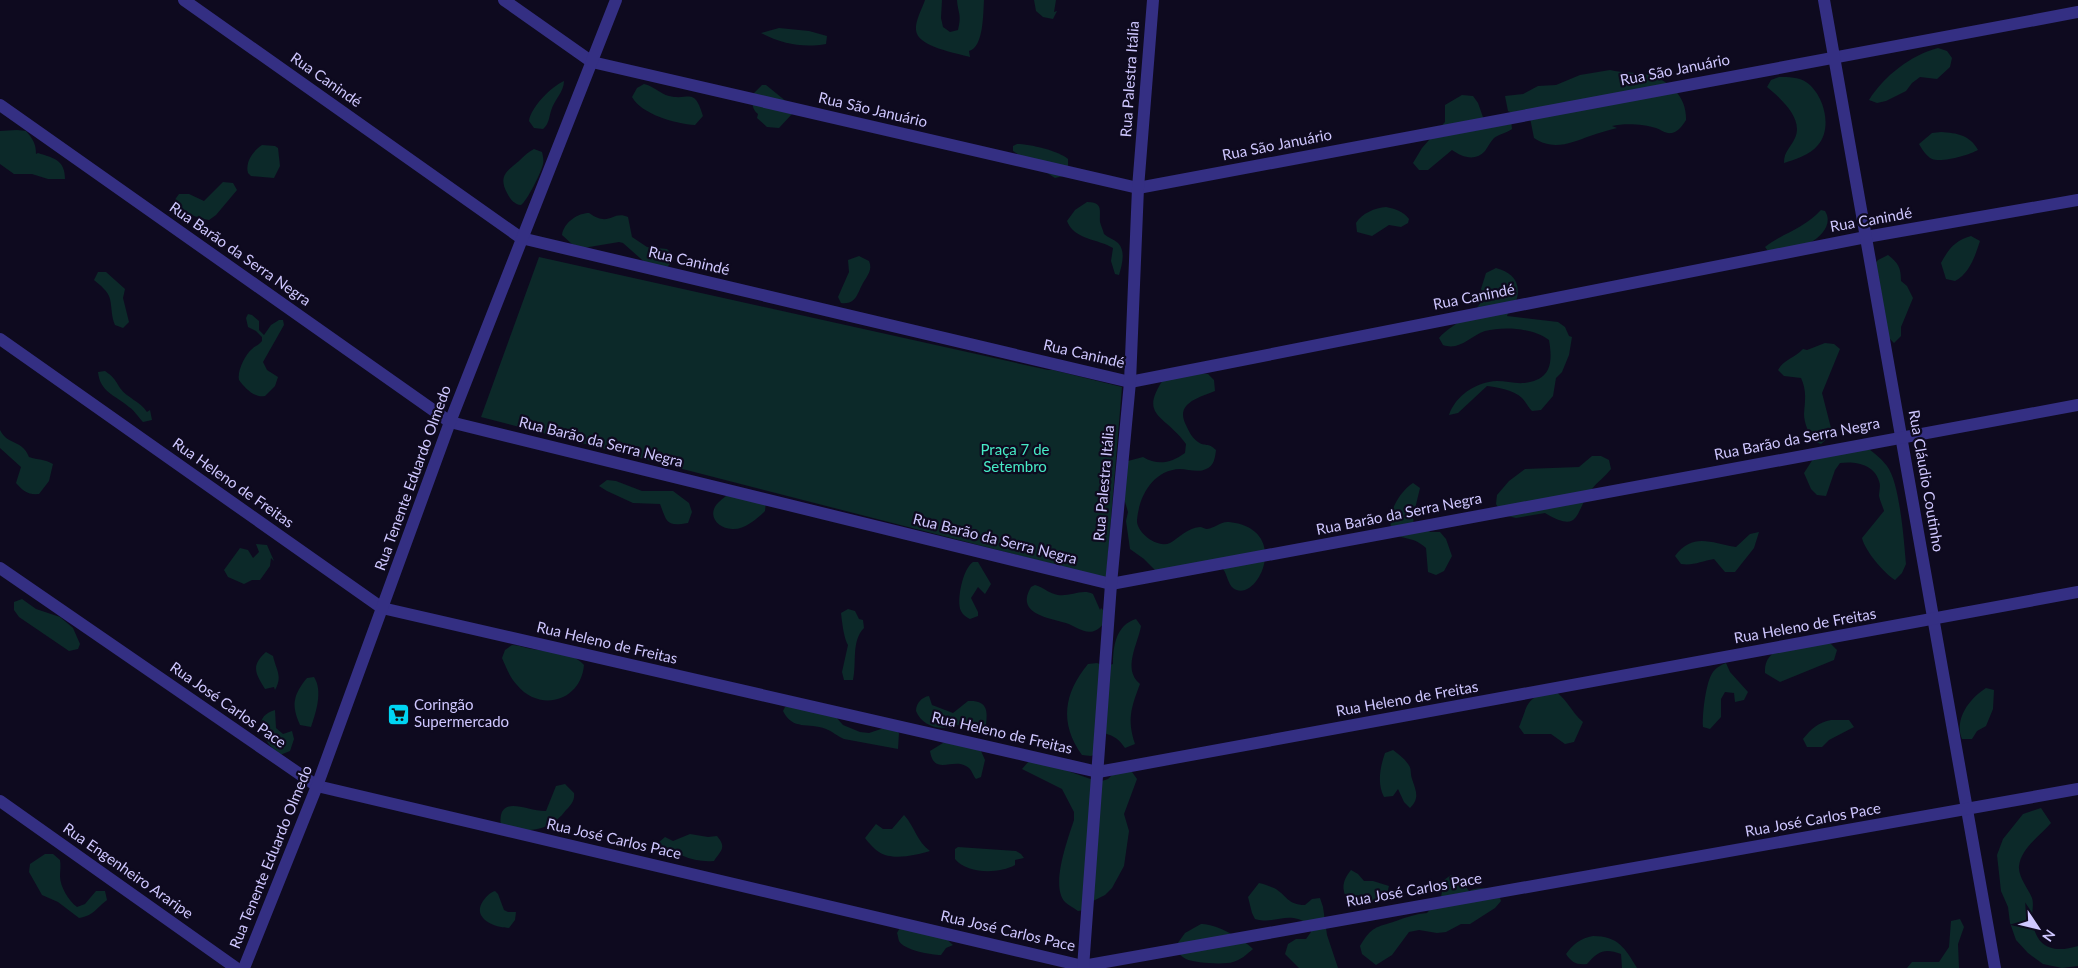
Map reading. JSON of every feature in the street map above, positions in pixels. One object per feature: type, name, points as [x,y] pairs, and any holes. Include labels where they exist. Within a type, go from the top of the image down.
[{"type":"street","name":"Rua Canindé","points":[[184,0],[521,238],[1130,382],[1866,237],[2078,200]]},
{"type":"street","name":"Rua São Januário","points":[[504,0],[592,62],[1138,188],[1834,56],[2078,12]]},
{"type":"street","name":"Rua Tenente Eduardo Olmedo","points":[[244,968],[317,786],[450,422],[616,0]]},
{"type":"street","name":"Rua Palestra Itália","points":[[1083,967],[1111,584],[1130,382],[1138,188],[1153,0]]},
{"type":"street","name":"Rua Cláudio Coutinho","points":[[1824,0],[1995,968]]},
{"type":"street","name":"Rua Barão da Serra Negra","points":[[0,105],[450,422],[1111,584],[2078,405]]},
{"type":"street","name":"Rua Heleno de Freitas","points":[[0,339],[382,608],[1098,772],[2078,592]]},
{"type":"street","name":"Rua José Carlos Pace","points":[[0,568],[317,786],[1083,967],[2078,789]]},
{"type":"street","name":"Rua Engenheiro Araripe","points":[[0,801],[236,968]]},
{"type":"green space","points":[[925,0],[942,0],[941,18],[943,27],[950,32],[958,30],[960,17],[957,0],[984,0],[980,37],[978,43],[969,51],[970,57],[930,45],[918,36],[916,30],[917,23]]},
{"type":"green space","points":[[1034,0],[1056,0],[1054,12],[1057,11],[1053,19],[1043,17],[1036,11]]},
{"type":"green space","points":[[779,28],[809,31],[827,36],[826,44],[809,46],[793,44],[761,33]]},
{"type":"green space","points":[[1938,48],[1947,51],[1952,58],[1950,67],[1937,79],[1920,77],[1906,91],[1886,101],[1877,103],[1869,100],[1890,75],[1908,61]]},
{"type":"green space","points":[[1610,70],[1640,73],[1664,81],[1681,98],[1686,112],[1686,120],[1680,128],[1672,133],[1646,126],[1617,125],[1612,126],[1617,128],[1569,143],[1555,145],[1541,142],[1534,138],[1529,113],[1516,115],[1508,111],[1505,96],[1523,94],[1538,86],[1556,85],[1580,75]]},
{"type":"green space","points":[[1779,77],[1800,79],[1812,87],[1822,103],[1826,121],[1823,138],[1815,148],[1802,156],[1784,163],[1785,156],[1797,131],[1794,116],[1767,87],[1771,80]]},
{"type":"green space","points":[[564,81],[564,85],[552,107],[546,125],[543,129],[534,128],[529,121],[533,110],[548,93]]},
{"type":"green space","points":[[644,84],[669,96],[694,98],[703,116],[695,125],[678,123],[651,113],[632,97],[637,88]]},
{"type":"green space","points":[[762,85],[766,85],[787,102],[792,114],[779,128],[767,127],[757,118],[758,114],[753,108],[752,95]]},
{"type":"green space","points":[[1462,95],[1473,96],[1478,103],[1484,120],[1511,120],[1512,129],[1494,138],[1485,151],[1477,156],[1468,157],[1452,150],[1428,170],[1419,170],[1413,163],[1422,148],[1445,122],[1445,105]]},
{"type":"green space","points":[[0,131],[26,131],[35,144],[36,154],[49,156],[61,164],[65,179],[48,179],[32,174],[14,174],[0,164]]},
{"type":"green space","points":[[1941,132],[1967,138],[1978,150],[1949,159],[1932,159],[1919,144],[1932,133]]},
{"type":"green space","points":[[1017,144],[1058,153],[1068,159],[1068,168],[1063,176],[1055,178],[1013,151],[1013,146]]},
{"type":"green space","points":[[262,145],[278,148],[280,166],[274,178],[251,176],[248,173],[250,157]]},
{"type":"green space","points":[[534,149],[542,152],[542,168],[534,186],[521,205],[512,201],[503,182],[505,174]]},
{"type":"green space","points":[[223,182],[233,183],[237,190],[216,215],[209,220],[190,214],[174,201],[179,194],[189,194],[204,201]]},
{"type":"green space","points":[[1087,202],[1098,205],[1104,234],[1116,242],[1122,250],[1123,258],[1119,275],[1115,274],[1111,261],[1113,248],[1081,236],[1070,227],[1067,221],[1075,210]]},
{"type":"green space","points":[[1386,207],[1404,214],[1409,219],[1408,223],[1401,227],[1389,225],[1372,236],[1357,232],[1356,223],[1362,216],[1373,210]]},
{"type":"green space","points":[[1821,210],[1825,211],[1828,220],[1827,224],[1822,233],[1811,242],[1801,246],[1768,251],[1765,247],[1801,226]]},
{"type":"green space","points":[[589,213],[602,219],[623,215],[628,217],[632,237],[647,247],[667,249],[671,253],[670,264],[667,267],[649,266],[623,243],[619,242],[583,248],[572,244],[562,235],[563,230],[576,217]]},
{"type":"green space","points":[[1971,236],[1980,241],[1971,264],[1965,273],[1955,281],[1946,279],[1941,263],[1956,243]]},
{"type":"green space","points":[[1888,255],[1898,266],[1901,281],[1907,286],[1913,298],[1901,327],[1901,336],[1894,343],[1887,336],[1872,267],[1878,260]]},
{"type":"green space","points":[[859,256],[869,261],[869,273],[855,298],[850,302],[841,303],[838,297],[849,272],[848,260]]},
{"type":"green space","name":"Praça 7 de Setembro","points":[[539,257],[1053,370],[1122,387],[1106,578],[481,417]]},
{"type":"green space","points":[[1496,268],[1514,278],[1518,287],[1517,298],[1507,316],[1558,322],[1565,327],[1569,336],[1572,337],[1569,355],[1562,372],[1556,378],[1553,396],[1541,410],[1532,411],[1522,398],[1515,393],[1487,386],[1458,413],[1449,415],[1459,398],[1476,386],[1493,381],[1524,383],[1533,381],[1545,374],[1550,363],[1549,340],[1527,331],[1509,328],[1493,329],[1480,333],[1455,346],[1443,345],[1439,338],[1480,304],[1484,297],[1481,289],[1486,273]]},
{"type":"green space","points":[[98,272],[106,272],[125,289],[123,298],[129,322],[123,328],[115,325],[109,296],[104,288],[94,280]]},
{"type":"green space","points":[[248,314],[259,321],[259,330],[264,335],[271,325],[279,320],[283,320],[284,325],[263,362],[267,370],[278,377],[275,386],[265,396],[254,394],[239,380],[239,372],[244,359],[262,341],[262,337],[256,331],[248,327],[246,318]]},
{"type":"green space","points":[[1825,343],[1834,344],[1840,349],[1822,393],[1831,428],[1829,437],[1821,444],[1813,441],[1806,424],[1804,414],[1805,392],[1801,378],[1784,376],[1778,370],[1783,363],[1803,349],[1807,350]]},
{"type":"green space","points":[[105,371],[126,394],[147,412],[150,410],[152,420],[143,422],[131,409],[105,389],[99,379],[98,372]]},
{"type":"green space","points":[[1199,373],[1208,374],[1214,380],[1215,391],[1191,402],[1184,410],[1183,416],[1190,434],[1198,442],[1211,446],[1216,450],[1214,461],[1209,468],[1203,470],[1170,470],[1155,479],[1144,494],[1137,520],[1140,530],[1148,538],[1159,544],[1170,543],[1187,531],[1195,528],[1207,529],[1226,522],[1249,528],[1260,538],[1265,551],[1264,564],[1259,577],[1251,586],[1242,591],[1231,586],[1223,569],[1158,573],[1144,559],[1130,549],[1126,521],[1128,512],[1123,495],[1128,461],[1143,457],[1154,462],[1164,462],[1175,459],[1185,453],[1186,444],[1157,414],[1154,408],[1154,400],[1157,390],[1165,377]]},
{"type":"green space","points":[[0,430],[7,438],[23,447],[29,457],[53,464],[49,481],[39,494],[26,492],[16,483],[21,467],[0,448]]},
{"type":"green space","points":[[1861,444],[1887,466],[1895,485],[1901,513],[1906,564],[1902,573],[1895,580],[1876,561],[1862,538],[1884,511],[1879,496],[1880,483],[1877,475],[1868,467],[1858,463],[1840,463],[1835,470],[1826,496],[1817,495],[1811,489],[1804,473],[1813,459]]},
{"type":"green space","points":[[1592,456],[1601,456],[1609,460],[1611,469],[1592,489],[1576,518],[1571,521],[1565,522],[1545,513],[1516,518],[1501,512],[1496,504],[1497,495],[1509,481],[1525,469],[1579,467]]},
{"type":"green space","points":[[607,480],[616,481],[642,491],[673,491],[689,503],[692,512],[688,523],[675,524],[668,522],[660,504],[633,503],[599,486]]},
{"type":"green space","points":[[1413,483],[1420,488],[1413,517],[1414,526],[1431,532],[1440,532],[1446,539],[1452,556],[1444,571],[1436,575],[1428,572],[1426,548],[1414,540],[1393,534],[1391,527],[1394,506],[1402,493]]},
{"type":"green space","points":[[727,495],[766,501],[765,511],[741,528],[728,529],[720,526],[715,520],[713,513],[716,505]]},
{"type":"green space","points":[[1759,532],[1754,548],[1735,572],[1725,572],[1714,559],[1694,564],[1681,564],[1675,556],[1689,544],[1696,542],[1703,541],[1736,547],[1750,534]]},
{"type":"green space","points":[[256,544],[267,545],[274,561],[271,558],[270,566],[260,580],[252,580],[244,584],[228,577],[224,570],[240,548],[248,550],[253,558],[259,552]]},
{"type":"green space","points":[[973,562],[978,562],[991,584],[985,594],[978,587],[971,598],[978,616],[970,619],[961,611],[959,600],[963,578],[969,565]]},
{"type":"green space","points":[[1035,585],[1058,595],[1080,592],[1093,594],[1100,610],[1101,608],[1104,611],[1104,623],[1099,629],[1088,632],[1034,612],[1029,608],[1027,595],[1031,587]]},
{"type":"green space","points":[[22,599],[36,609],[60,617],[73,628],[80,644],[78,649],[69,651],[19,617],[14,610],[14,602]]},
{"type":"green space","points":[[848,609],[855,611],[859,619],[863,620],[864,628],[857,639],[853,680],[844,680],[842,672],[848,645],[844,635],[841,613]]},
{"type":"green space","points":[[1136,619],[1141,626],[1132,664],[1132,671],[1140,684],[1131,714],[1131,727],[1135,744],[1125,748],[1116,738],[1104,733],[1100,752],[1091,756],[1082,755],[1075,743],[1067,720],[1069,697],[1088,664],[1097,663],[1105,666],[1113,664],[1115,643],[1120,631],[1129,622]]},
{"type":"green space","points":[[1822,640],[1831,644],[1837,650],[1834,660],[1780,682],[1765,673],[1766,663],[1770,656],[1777,651],[1794,644]]},
{"type":"green space","points":[[512,645],[560,653],[579,660],[584,665],[576,687],[568,695],[558,699],[537,699],[526,694],[512,679],[502,658],[505,650]]},
{"type":"green space","points":[[266,652],[273,656],[278,673],[275,690],[274,687],[265,689],[256,670],[258,662]]},
{"type":"green space","points":[[1726,663],[1730,672],[1748,692],[1744,700],[1735,702],[1734,693],[1725,692],[1721,699],[1721,717],[1710,729],[1703,727],[1708,683],[1713,672]]},
{"type":"green space","points":[[314,677],[317,683],[318,695],[317,708],[311,727],[300,725],[295,712],[295,700],[296,695],[307,678]]},
{"type":"green space","points":[[1986,688],[1994,690],[1993,709],[1986,726],[1977,731],[1972,739],[1962,739],[1960,724],[1965,710],[1974,698]]},
{"type":"green space","points":[[1553,690],[1562,697],[1583,722],[1574,742],[1565,744],[1551,734],[1524,734],[1519,727],[1529,702],[1537,696]]},
{"type":"green space","points":[[929,696],[932,705],[953,713],[968,701],[983,704],[987,715],[986,725],[979,730],[975,730],[961,725],[939,728],[925,723],[916,711],[920,701]]},
{"type":"green space","points":[[796,705],[835,716],[843,725],[860,732],[869,733],[887,727],[893,728],[899,733],[898,749],[844,739],[826,729],[796,724],[783,711],[785,707]]},
{"type":"green space","points":[[275,710],[276,728],[283,734],[292,731],[294,739],[290,751],[280,755],[265,738],[261,725],[262,719]]},
{"type":"green space","points":[[1831,720],[1849,720],[1854,727],[1829,740],[1822,747],[1807,747],[1803,739],[1806,735],[1819,724]]},
{"type":"green space","points":[[951,742],[981,751],[985,760],[981,777],[976,779],[970,769],[961,764],[939,765],[935,763],[930,751],[943,743]]},
{"type":"green space","points":[[1393,750],[1405,760],[1410,768],[1416,798],[1410,808],[1404,802],[1398,789],[1393,796],[1384,797],[1380,787],[1383,758],[1385,753]]},
{"type":"green space","points":[[1029,761],[1048,764],[1099,782],[1108,779],[1115,772],[1132,772],[1137,779],[1124,814],[1129,831],[1124,866],[1112,888],[1105,895],[1091,902],[1085,910],[1078,911],[1065,902],[1059,885],[1062,862],[1074,820],[1074,812],[1062,789],[1022,769]]},
{"type":"green space","points":[[565,784],[574,793],[573,800],[570,806],[552,823],[545,827],[529,830],[501,828],[503,810],[514,806],[546,811],[556,786]]},
{"type":"green space","points":[[2041,808],[2051,823],[2027,848],[2020,860],[2019,870],[2032,898],[2032,918],[2037,936],[2046,946],[2053,948],[2060,949],[2078,946],[2078,966],[2062,968],[2043,964],[2028,953],[2016,940],[2010,923],[2008,907],[2001,891],[1997,855],[2003,839],[2023,814]]},
{"type":"green space","points":[[904,815],[922,843],[930,851],[897,857],[884,855],[877,851],[865,838],[876,824],[883,829],[892,829]]},
{"type":"green space","points":[[690,834],[708,837],[717,836],[722,843],[722,849],[714,861],[692,859],[658,843],[665,837],[673,841]]},
{"type":"green space","points":[[958,847],[1016,851],[1024,858],[1015,860],[1015,865],[1001,870],[975,870],[967,868],[955,859],[955,849]]},
{"type":"green space","points":[[45,854],[53,854],[60,860],[60,876],[63,889],[77,907],[85,904],[96,891],[105,891],[107,900],[92,913],[79,918],[58,902],[42,895],[29,872],[30,864]]},
{"type":"green space","points":[[1351,870],[1364,881],[1373,881],[1389,886],[1385,897],[1375,901],[1348,901],[1343,885]]},
{"type":"green space","points":[[1451,875],[1459,877],[1469,891],[1484,888],[1498,892],[1501,901],[1495,908],[1470,924],[1461,924],[1446,932],[1437,933],[1419,930],[1409,932],[1392,955],[1376,965],[1362,954],[1360,946],[1371,931],[1407,917],[1427,913],[1441,897],[1444,880]]},
{"type":"green space","points":[[1259,883],[1274,888],[1299,905],[1305,905],[1312,899],[1320,898],[1327,935],[1338,968],[1299,968],[1285,954],[1288,944],[1296,939],[1306,939],[1311,932],[1308,924],[1294,918],[1255,919],[1248,897]]},
{"type":"green space","points":[[495,891],[504,910],[516,912],[515,920],[509,928],[492,924],[480,913],[483,901]]},
{"type":"green space","points":[[1960,919],[1964,927],[1958,944],[1959,968],[1907,968],[1912,962],[1939,962],[1949,947],[1951,921]]},
{"type":"green space","points":[[902,924],[941,934],[953,945],[946,948],[941,955],[925,953],[906,947],[899,941],[897,933]]},
{"type":"green space","points":[[1201,924],[1207,924],[1228,932],[1253,949],[1239,960],[1229,963],[1202,962],[1186,959],[1175,947],[1185,933]]},
{"type":"green space","points":[[1593,936],[1609,938],[1620,944],[1637,968],[1622,968],[1621,954],[1610,951],[1598,954],[1587,964],[1578,964],[1570,960],[1566,954],[1571,947],[1581,940]]},
{"type":"place","name":"Coringão Supermercado","points":[[398,714]]}]
